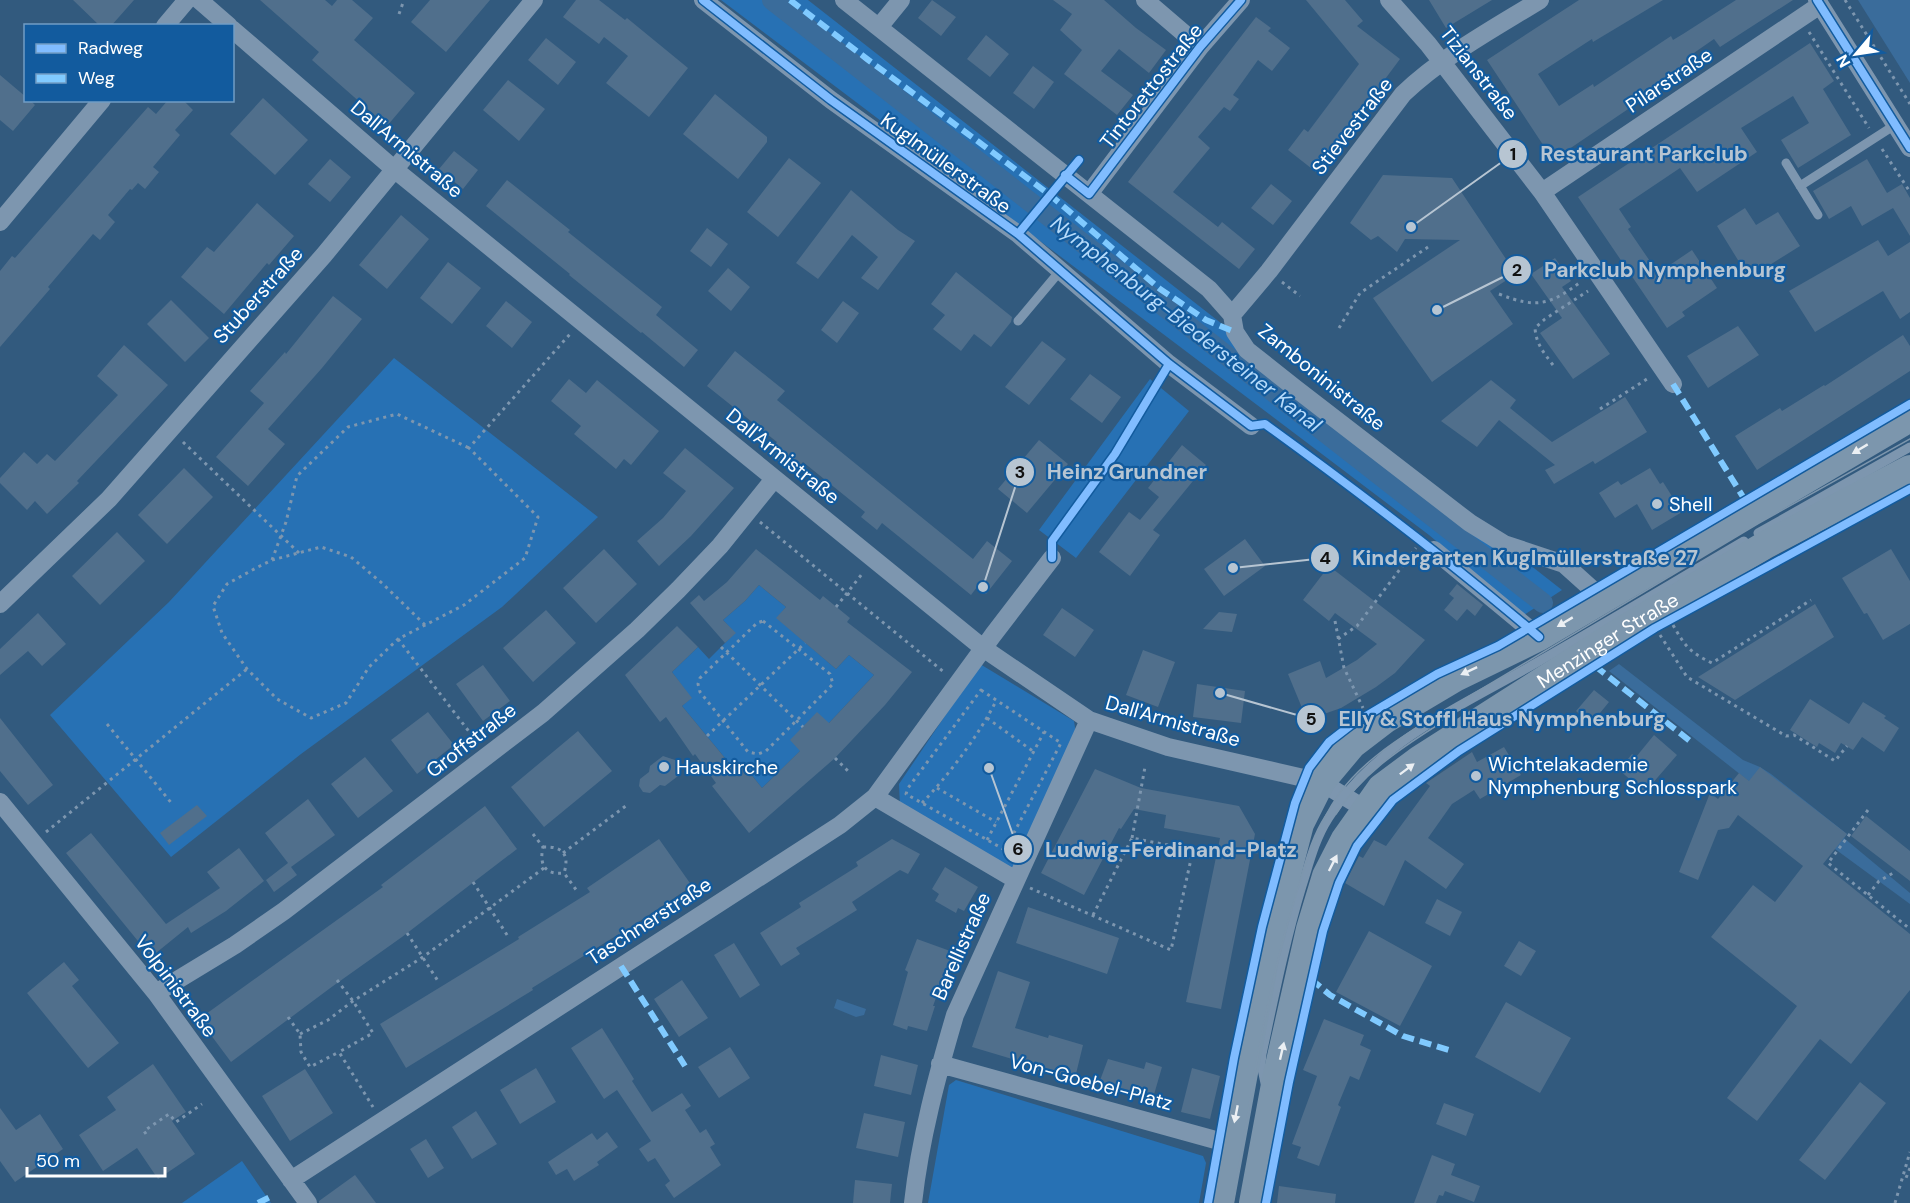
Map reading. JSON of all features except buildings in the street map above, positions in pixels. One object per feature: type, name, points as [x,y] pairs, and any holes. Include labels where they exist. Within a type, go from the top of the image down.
[{"type":"main road","name":"Menzinger Straße","points":[[1253,1203],[1270,1108],[1310,929],[1326,876],[1345,839],[1343,796],[1352,745],[1386,719],[1455,678],[1530,642],[1910,418]]},
{"type":"main road","name":"Menzinger Straße","points":[[1220,1203],[1230,1144],[1273,964],[1300,824],[1343,796],[1381,788],[1420,759],[1615,634],[1767,544],[1910,469]]},
{"type":"street","points":[[167,24],[187,0]]},
{"type":"street","points":[[199,0],[227,24]]},
{"type":"street","name":"Stuberstraße","points":[[0,604],[109,499],[168,429],[324,255],[534,0]]},
{"type":"street","name":"Kuglmüllerstraße","points":[[703,0],[831,100],[1018,234],[1169,363],[1251,426]]},
{"type":"street","name":"Zamboninistraße","points":[[843,0],[1209,289],[1232,315],[1235,332],[1247,350],[1470,523],[1504,544],[1564,564],[1594,591],[1601,601]]},
{"type":"street","points":[[879,27],[901,0]]},
{"type":"street","points":[[1145,0],[1200,47]]},
{"type":"street","name":"Tintorettostraße","points":[[1089,194],[1200,47],[1241,0]]},
{"type":"street","name":"Tizianstraße","points":[[1389,0],[1442,62],[1542,192],[1673,384]]},
{"type":"street","name":"Stievestraße","points":[[1232,315],[1269,271],[1403,94],[1422,75],[1540,0]]},
{"type":"street","points":[[1819,2],[1910,148]]},
{"type":"street","name":"Pilarstraße","points":[[1542,192],[1801,18],[1819,2]]},
{"type":"street","name":"Dall'Armistraße","points":[[234,31],[394,169],[983,648],[1089,720],[1168,747],[1343,796]]},
{"type":"street","points":[[0,222],[100,102]]},
{"type":"street","name":"Groffstraße","points":[[156,993],[284,911],[488,756],[572,688],[678,590],[720,546],[774,479]]},
{"type":"street","points":[[1428,545],[1530,642]]},
{"type":"street","name":"Taschnerstraße","points":[[291,1180],[840,825],[875,797],[983,648],[1052,558]]},
{"type":"street","name":"Barellistraße","points":[[913,1203],[916,1170],[940,1064],[955,1015],[1089,720]]},
{"type":"street","points":[[875,797],[1016,880]]},
{"type":"street","name":"Volpinistraße","points":[[0,802],[156,993],[308,1203]]},
{"type":"street","name":"Von-Goebel-Platz","points":[[940,1064],[1230,1144]]},
{"type":"lane","points":[[1800,186],[1895,125]]},
{"type":"lane","points":[[1786,163],[1818,215]]},
{"type":"lane","points":[[1018,321],[1060,271]]},
{"type":"lane","points":[[1343,796],[1380,759],[1429,724],[1910,447]]},
{"type":"lane","points":[[1502,681],[1530,642]]},
{"type":"lane","points":[[1270,1108],[1261,1064],[1273,964]]},
{"type":"path","points":[[399,14],[404,0]]},
{"type":"path","points":[[1845,0],[1910,104]]},
{"type":"path","points":[[1801,18],[1910,192]]},
{"type":"path","points":[[1029,220],[1046,199]]},
{"type":"path","points":[[1339,328],[1360,294],[1428,247]]},
{"type":"path","points":[[1269,271],[1300,296]]},
{"type":"path","points":[[1499,294],[1516,301],[1544,303],[1599,277]]},
{"type":"path","points":[[1553,365],[1541,349],[1535,328],[1599,277]]},
{"type":"path","points":[[469,448],[570,334]]},
{"type":"path","points":[[1600,409],[1662,368]]},
{"type":"path","points":[[272,560],[286,522],[297,476],[348,427],[397,414],[469,448],[538,517],[525,558],[464,605],[398,639],[369,667],[346,703],[311,718],[277,699],[248,669],[222,633],[213,606],[227,584],[272,560],[321,547],[351,557],[425,625]]},
{"type":"path","points":[[168,429],[299,553]]},
{"type":"path","points":[[757,520],[947,674]]},
{"type":"path","points":[[1338,639],[1357,626],[1428,545]]},
{"type":"path","points":[[836,607],[862,574]]},
{"type":"path","points":[[1670,620],[1681,640],[1693,654],[1712,663],[1811,600]]},
{"type":"path","points":[[763,621],[830,674],[833,684],[766,751],[758,754],[748,752],[700,692],[698,684],[700,678],[726,652],[757,623],[763,621]]},
{"type":"path","points":[[1335,621],[1344,668],[1367,715]]},
{"type":"path","points":[[1655,628],[1687,677],[1786,736],[1794,735],[1836,761],[1847,746]]},
{"type":"path","points":[[398,639],[488,756]]},
{"type":"path","points":[[707,736],[805,643]]},
{"type":"path","points":[[721,647],[803,727]]},
{"type":"path","points":[[34,844],[248,669]]},
{"type":"path","points":[[981,690],[996,701],[1061,743],[1005,850],[906,794],[908,788],[981,690]]},
{"type":"path","points":[[922,803],[937,788],[987,718],[996,701]]},
{"type":"path","points":[[987,718],[1034,752]]},
{"type":"path","points":[[107,724],[173,805]]},
{"type":"path","points":[[987,840],[1044,732]]},
{"type":"path","points":[[835,758],[848,771]]},
{"type":"path","points":[[1093,915],[1132,838],[1145,767]]},
{"type":"path","points":[[937,788],[996,822]]},
{"type":"path","points":[[563,853],[627,805]]},
{"type":"path","points":[[1868,810],[1828,863],[1910,929]]},
{"type":"path","points":[[533,834],[543,847],[541,859],[544,868],[554,874],[564,873]]},
{"type":"path","points":[[1132,838],[1193,850],[1280,852]]},
{"type":"path","points":[[543,847],[554,847],[563,853],[567,862],[564,873]]},
{"type":"path","points":[[1016,880],[1171,950],[1193,850]]},
{"type":"path","points":[[300,1034],[328,1020],[353,1001],[423,957],[544,868]]},
{"type":"path","points":[[1868,895],[1879,881],[1896,872]]},
{"type":"path","points":[[564,873],[578,891]]},
{"type":"path","points":[[473,882],[510,938]]},
{"type":"path","points":[[407,933],[438,981]]},
{"type":"path","points":[[288,1017],[300,1034],[301,1052],[310,1067],[372,1033],[337,980]]},
{"type":"path","points":[[339,1052],[382,1121]]},
{"type":"path","points":[[146,1134],[144,1131],[170,1114],[176,1122],[202,1104]]},
{"type":"path","points":[[1895,1203],[1906,1172],[1910,1152]]},
{"type":"path","points":[[1910,1168],[1906,1172],[1906,1178],[1910,1179]]},
{"type":"shaded area","points":[[721,0],[808,0],[1562,590],[1524,615],[1429,535]]},
{"type":"shaded area","points":[[1858,0],[1910,0],[1910,83]]},
{"type":"shaded area","points":[[394,358],[598,517],[502,607],[301,754],[171,857],[50,715],[169,602]]},
{"type":"shaded area","points":[[1150,379],[1189,411],[1076,558],[1039,530]]},
{"type":"shaded area","points":[[759,585],[786,607],[777,618],[836,669],[849,655],[874,675],[829,723],[762,788],[742,763],[734,769],[682,706],[691,698],[672,672],[698,647],[709,659],[735,633],[723,620]]},
{"type":"shaded area","points":[[980,664],[1074,721],[1076,734],[1012,871],[900,806],[899,784]]},
{"type":"shaded area","points":[[1619,664],[1743,760],[1771,774],[1847,834],[1844,838],[1910,893],[1910,904],[1835,849],[1609,671]]},
{"type":"shaded area","points":[[837,999],[866,1009],[864,1015],[856,1017],[834,1008]]},
{"type":"shaded area","points":[[956,1080],[1203,1156],[1206,1163],[1199,1203],[928,1203],[949,1085]]},
{"type":"shaded area","points":[[242,1161],[271,1203],[182,1203]]},
{"type":"waterway","name":"Nymphenburg-Biedersteiner Kanal","points":[[772,0],[1543,603]]},
{"type":"tram line","points":[[1233,1203],[1259,1048],[1285,933],[1313,843],[1331,806],[1347,784],[1375,757],[1418,727],[1759,523],[1910,439]]},
{"type":"tram line","points":[[1336,814],[1357,787],[1381,764],[1436,726]]},
{"type":"marked path","points":[[790,0],[1050,195],[1160,289],[1206,320],[1235,332]]},
{"type":"marked path","points":[[1673,384],[1745,500]]},
{"type":"marked path","points":[[1595,666],[1690,741]]},
{"type":"marked path","points":[[621,966],[685,1066]]},
{"type":"marked path","points":[[1311,979],[1330,995],[1403,1036],[1452,1051]]},
{"type":"marked path","points":[[258,1203],[270,1197]]},
{"type":"cycle path","points":[[703,0],[831,100],[1018,234],[1169,364],[1251,426],[1265,424],[1370,502],[1539,637]]},
{"type":"cycle path","points":[[1065,175],[1089,194],[1200,47],[1241,0]]},
{"type":"cycle path","points":[[1817,0],[1910,148]]},
{"type":"cycle path","points":[[1018,234],[1079,160]]},
{"type":"cycle path","points":[[1052,558],[1052,541],[1115,454],[1169,364]]},
{"type":"cycle path","points":[[1208,1203],[1234,1058],[1262,927],[1295,803],[1309,768],[1329,742],[1351,725],[1437,674],[1498,646],[1910,404]]},
{"type":"cycle path","points":[[1266,1203],[1289,1082],[1323,931],[1339,883],[1357,846],[1393,800],[1459,751],[1655,628],[1910,489]]},
{"type":"place","name":"Restaurant Parkclub","points":[[1411,227]]},
{"type":"place","name":"Parkclub Nymphenburg","points":[[1437,310]]},
{"type":"place","name":"Shell","points":[[1657,504]]},
{"type":"place","name":"Kindergarten Kuglmüllerstraße 27","points":[[1233,568]]},
{"type":"place","name":"Heinz Grundner","points":[[983,587]]},
{"type":"place","name":"Elly & Stoffl Haus Nymphenburg","points":[[1220,693]]},
{"type":"place","name":"Hauskirche","points":[[664,767]]},
{"type":"place","name":"Ludwig-Ferdinand-Platz","points":[[989,768]]},
{"type":"place","name":"Wichtelakademie Nymphenburg Schlosspark","points":[[1476,776]]}]
